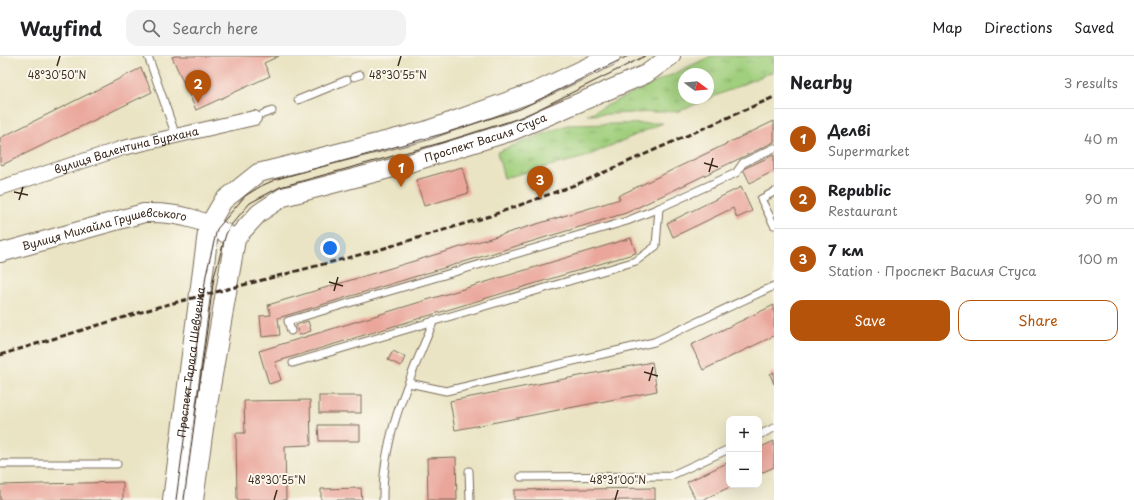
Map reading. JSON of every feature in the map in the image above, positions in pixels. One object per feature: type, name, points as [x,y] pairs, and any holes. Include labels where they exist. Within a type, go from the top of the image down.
[{"type":"main road","name":"Проспект Тараса Шевченка","points":[[173,500],[209,225]]},
{"type":"main road","name":"Проспект Тараса Шевченка","points":[[193,500],[203,428],[235,239]]},
{"type":"street","points":[[235,239],[209,225],[224,201],[258,173],[425,131],[537,91],[611,56]]},
{"type":"street","name":"Проспект Василя Стуса","points":[[235,239],[259,213],[283,197],[400,166],[510,132],[646,74],[671,56]]},
{"type":"street","name":"вулиця Валентина Бурхана","points":[[0,188],[123,148],[259,116]]},
{"type":"street","name":"Вулиця Михайла Грушевського","points":[[0,253],[144,213],[181,215],[209,225]]},
{"type":"lane","points":[[148,56],[176,136]]},
{"type":"lane","points":[[298,100],[354,77]]},
{"type":"lane","points":[[259,116],[272,111]]},
{"type":"lane","points":[[290,331],[288,321],[627,221],[659,208],[736,172],[743,163],[774,148]]},
{"type":"lane","points":[[774,192],[761,199],[774,225]]},
{"type":"lane","points":[[293,363],[636,261],[656,246],[659,208]]},
{"type":"lane","points":[[409,383],[446,391],[654,342],[774,286]]},
{"type":"lane","points":[[383,500],[386,455],[393,425],[434,320]]},
{"type":"lane","points":[[762,434],[774,428]]},
{"type":"lane","points":[[520,477],[670,476],[726,450]]},
{"type":"lane","points":[[0,464],[117,464]]},
{"type":"lane","points":[[469,471],[470,500]]},
{"type":"green space","points":[[711,56],[774,56],[774,71],[714,97],[714,68],[686,68]]},
{"type":"green space","points":[[678,72],[678,104],[696,104],[680,111],[587,115]]},
{"type":"green space","points":[[663,123],[585,157],[504,178],[497,152],[567,125]]},
{"type":"building","points":[[279,56],[264,63],[270,76],[196,110],[172,57]]},
{"type":"building","points":[[141,68],[152,92],[2,165],[0,162],[0,138]]},
{"type":"building","points":[[774,121],[774,142],[626,213],[278,318],[280,335],[262,337],[260,316],[271,315],[268,305],[620,199],[618,196]]},
{"type":"building","points":[[774,155],[774,171],[750,183],[743,169]]},
{"type":"building","points":[[462,167],[469,193],[424,206],[416,180]]},
{"type":"building","points":[[741,187],[752,211],[737,218],[733,208],[673,237],[667,223]]},
{"type":"building","points":[[631,238],[636,253],[275,362],[281,380],[269,384],[259,351]]},
{"type":"building","points":[[774,305],[774,336],[703,370],[691,345]]},
{"type":"building","points":[[308,321],[311,331],[299,335],[296,325]]},
{"type":"building","points":[[393,351],[405,357],[401,366],[388,360]]},
{"type":"building","points":[[652,362],[657,391],[455,430],[450,401]]},
{"type":"building","points":[[774,372],[774,384],[770,374]]},
{"type":"building","points":[[319,396],[361,396],[361,413],[319,413]]},
{"type":"building","points":[[310,400],[311,445],[285,446],[286,500],[237,500],[236,433],[245,433],[244,401]]},
{"type":"building","points":[[318,425],[360,425],[360,441],[319,441]]},
{"type":"building","points":[[774,441],[774,467],[762,473],[762,452],[762,447]]},
{"type":"building","points":[[456,457],[457,500],[428,500],[427,458]]},
{"type":"building","points":[[726,463],[726,488],[728,488],[702,500],[696,500],[687,482]]},
{"type":"building","points":[[123,482],[123,500],[0,500],[0,485]]},
{"type":"building","points":[[361,488],[362,500],[321,500],[321,489]]},
{"type":"building","points":[[655,488],[655,500],[514,500],[514,490]]},
{"type":"tram line","points":[[176,500],[206,275],[217,229],[245,196],[261,186],[277,179],[442,134],[520,109],[628,56]]},
{"type":"tram line","points":[[184,500],[214,277],[226,234],[231,225],[250,203],[280,187],[444,142],[523,117],[645,56]]},
{"type":"railway","points":[[0,355],[158,307],[378,250],[490,216],[580,183],[774,97]]},
{"type":"place","name":"Republic","points":[[198,103]]},
{"type":"place","name":"Делві","points":[[401,187]]},
{"type":"place","name":"7 км","points":[[540,199]]}]
